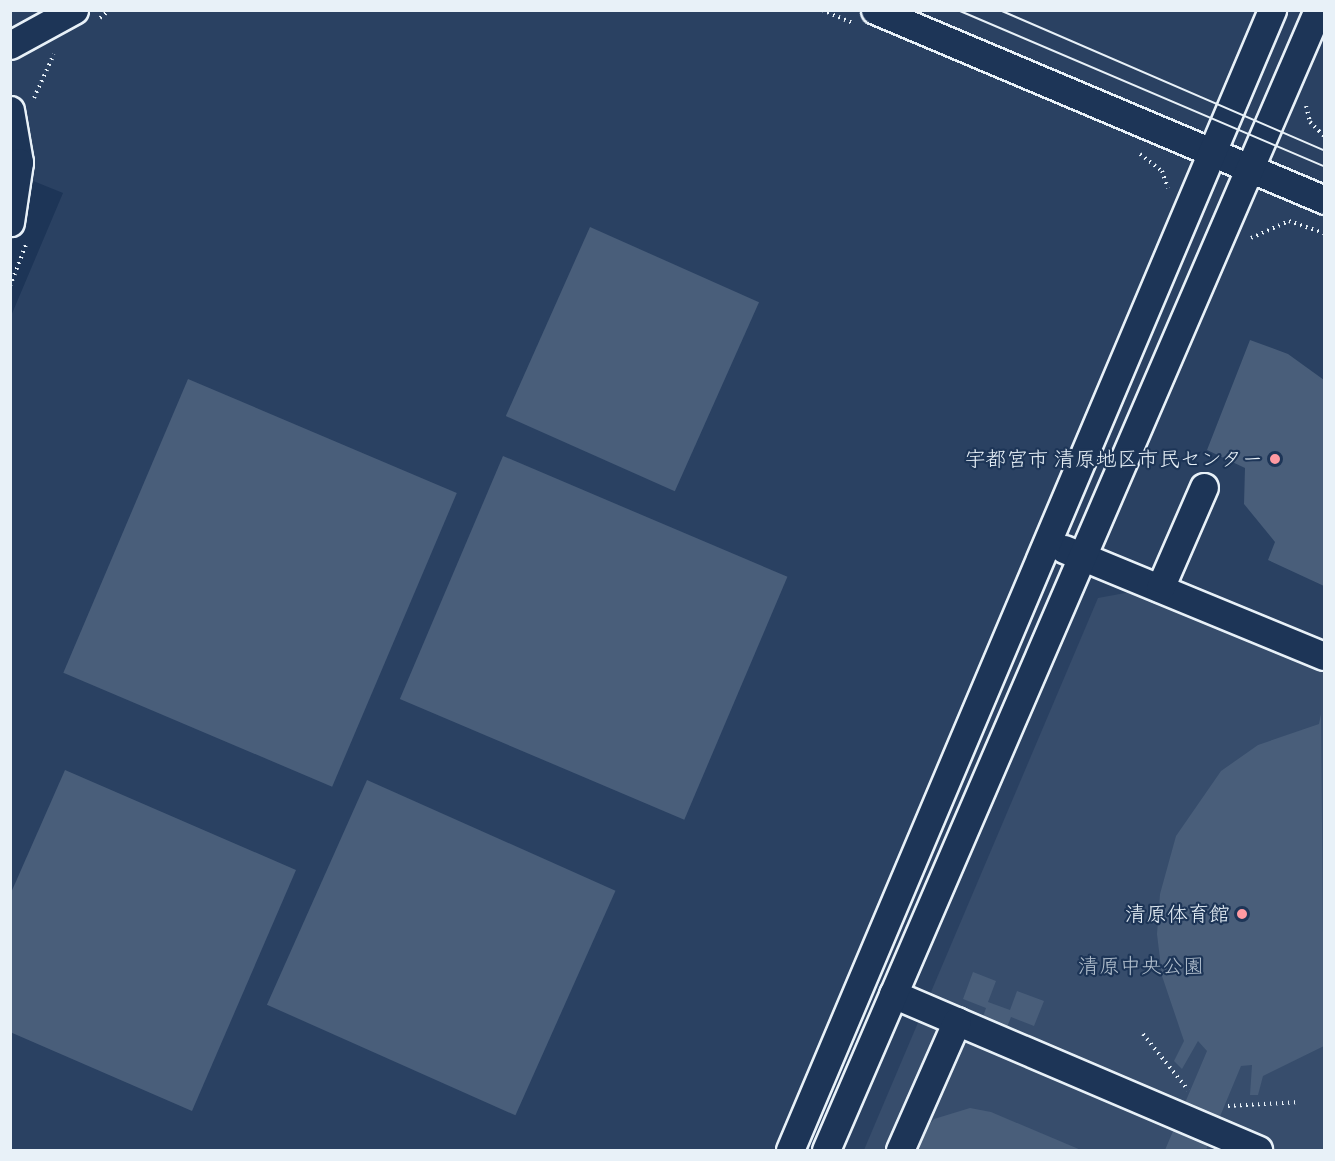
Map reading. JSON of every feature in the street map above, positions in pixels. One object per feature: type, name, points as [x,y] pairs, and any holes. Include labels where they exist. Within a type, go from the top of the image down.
[{"type":"street","points":[[10,45],[74,10]]},
{"type":"street","points":[[875,10],[1324,200]]},
{"type":"street","points":[[790,1150],[1049,543],[1272,10]]},
{"type":"street","points":[[826,1150],[1079,555],[1252,170],[1318,10]]},
{"type":"street","points":[[10,110],[19,162],[10,222]]},
{"type":"street","points":[[1160,588],[1204,488]]},
{"type":"street","points":[[1049,543],[1324,656]]},
{"type":"street","points":[[894,994],[1258,1150]]},
{"type":"street","points":[[900,1150],[957,1021]]},
{"type":"path","points":[[1308,96],[1310,122],[1324,136]]},
{"type":"path","points":[[1143,1035],[1190,1092]]},
{"type":"path","points":[[1226,1107],[1299,1102]]},
{"type":"shaded area","points":[[10,11],[1324,11],[1324,1150],[11,1150],[11,316],[63,193],[11,172]]},
{"type":"green space","name":"清原中央公園","points":[[1136,591],[1324,672],[1324,1150],[864,1150],[1098,598]]},
{"type":"building","points":[[590,227],[759,302],[675,491],[506,416]]},
{"type":"building","name":"宇都宮市 清原地区市民センター","points":[[1250,340],[1288,354],[1324,380],[1324,586],[1268,560],[1275,542],[1244,504],[1245,468],[1207,450]]},
{"type":"building","points":[[188,379],[457,493],[332,787],[63,673]]},
{"type":"building","points":[[503,456],[787,577],[684,820],[400,699]]},
{"type":"building","name":"清原体育館","points":[[1321,714],[1324,1046],[1263,1076],[1258,1095],[1250,1095],[1252,1065],[1241,1066],[1206,1150],[1165,1150],[1207,1051],[1198,1041],[1182,1069],[1174,1061],[1184,1041],[1162,976],[1157,934],[1160,894],[1176,836],[1221,771],[1258,745],[1319,724]]},
{"type":"building","points":[[65,770],[296,870],[192,1111],[10,1032],[10,895]]},
{"type":"building","points":[[367,780],[615,891],[515,1115],[267,1005]]},
{"type":"building","points":[[973,972],[996,981],[988,1002],[1010,1010],[1017,991],[1044,1001],[1034,1026],[1011,1017],[1004,1035],[980,1026],[986,1008],[963,999]]},
{"type":"building","points":[[970,1108],[991,1112],[1081,1150],[919,1150],[920,1136],[934,1119]]},
{"type":"tram line","points":[[10,12],[14,10]]},
{"type":"tram line","points":[[958,10],[1324,166]]},
{"type":"tram line","points":[[1000,10],[1324,150]]},
{"type":"place","name":"宇都宮市 清原地区市民センター","points":[[1275,459]]},
{"type":"place","name":"清原体育館","points":[[1242,914]]}]
